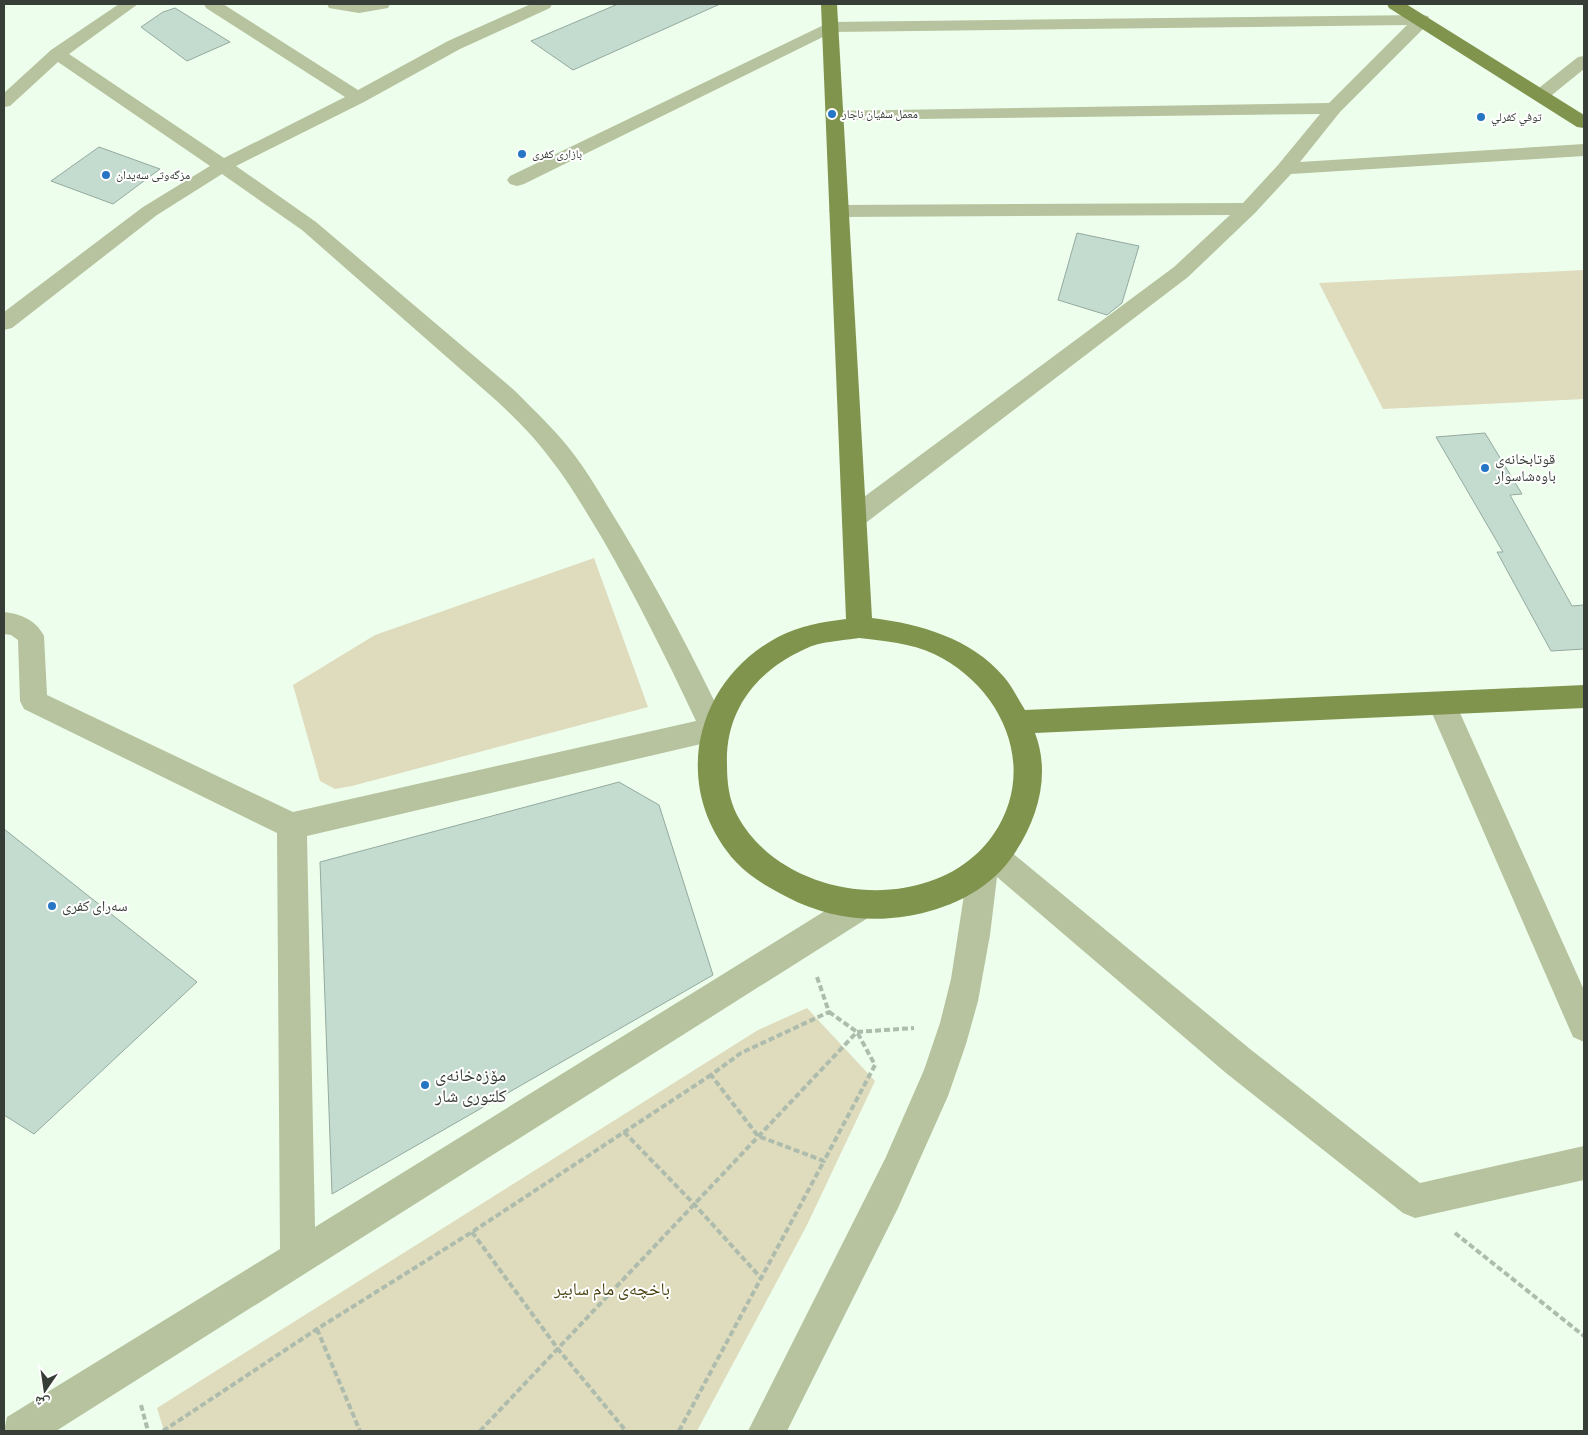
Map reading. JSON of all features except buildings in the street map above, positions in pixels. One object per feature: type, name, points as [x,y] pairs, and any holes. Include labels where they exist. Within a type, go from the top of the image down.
[{"type":"main road","points":[[829,4],[859,627]]},
{"type":"main road","points":[[1395,4],[1419,12],[1584,123]]},
{"type":"main road","points":[[859,627],[909,633],[955,652],[993,682],[1019,722],[1028,757],[1028,792],[1016,826],[989,863],[947,891],[905,904],[860,906],[813,896],[771,874],[739,843],[718,806],[709,767],[714,729],[734,688],[768,656],[811,635],[859,627]]},
{"type":"main road","points":[[1019,722],[1584,697]]},
{"type":"street","points":[[4,102],[57,54],[130,4]]},
{"type":"street","points":[[212,4],[358,98]]},
{"type":"street","points":[[335,4],[359,8],[382,4]]},
{"type":"street","points":[[4,323],[150,211],[222,166],[358,98],[454,45],[544,4]]},
{"type":"street","points":[[516,180],[830,27],[1419,12]]},
{"type":"street","points":[[854,518],[1181,272],[1248,209],[1285,169],[1334,108],[1419,12]]},
{"type":"street","points":[[4,624],[19,626],[31,636],[34,701],[292,826],[714,729],[661,620],[634,572],[585,490],[561,455],[535,424],[506,396],[351,260],[309,226],[57,54]]},
{"type":"street","points":[[1541,95],[1584,61]]},
{"type":"street","points":[[834,115],[1334,108]]},
{"type":"street","points":[[1285,169],[1584,150]]},
{"type":"street","points":[[839,211],[1248,209]]},
{"type":"street","points":[[1442,704],[1584,1026]]},
{"type":"street","points":[[292,826],[298,1258]]},
{"type":"street","points":[[767,1431],[899,1169],[928,1106],[955,1025],[966,983],[989,863],[1415,1201],[1584,1163]]},
{"type":"street","points":[[21,1431],[860,906]]},
{"type":"path","points":[[163,1431],[317,1329],[472,1232],[711,1075],[741,1053],[829,1012],[857,1032],[875,1065],[679,1431]]},
{"type":"path","points":[[480,1431],[857,1032],[955,1025]]},
{"type":"path","points":[[711,1075],[758,1136],[824,1161]]},
{"type":"path","points":[[624,1132],[694,1204],[761,1278]]},
{"type":"path","points":[[1415,1201],[1584,1336]]},
{"type":"path","points":[[472,1232],[558,1349],[626,1431]]},
{"type":"path","points":[[317,1329],[360,1431]]},
{"type":"green space","points":[[1584,270],[1584,399],[1383,409],[1319,283]]},
{"type":"green space","points":[[594,558],[648,707],[352,786],[335,789],[320,781],[293,685],[375,635]]},
{"type":"green space","name":"باخچەی مام سابیر","points":[[807,1008],[875,1081],[807,1225],[697,1431],[164,1431],[157,1408],[758,1030]]},
{"type":"place","name":"معمل سفيان ناجار","points":[[832,114]]},
{"type":"place","name":"توفي كفرلي","points":[[1481,117]]},
{"type":"place","name":"بازاری کفری","points":[[522,154]]},
{"type":"place","name":"مزگەوتی سەیدان","points":[[106,175]]},
{"type":"place","name":"قوتابخانەی باوەشاسوار","points":[[1485,468]]},
{"type":"place","name":"سەرای کفری","points":[[52,906]]},
{"type":"place","name":"مۆزەخانەی کلتوری شار","points":[[425,1085]]}]
